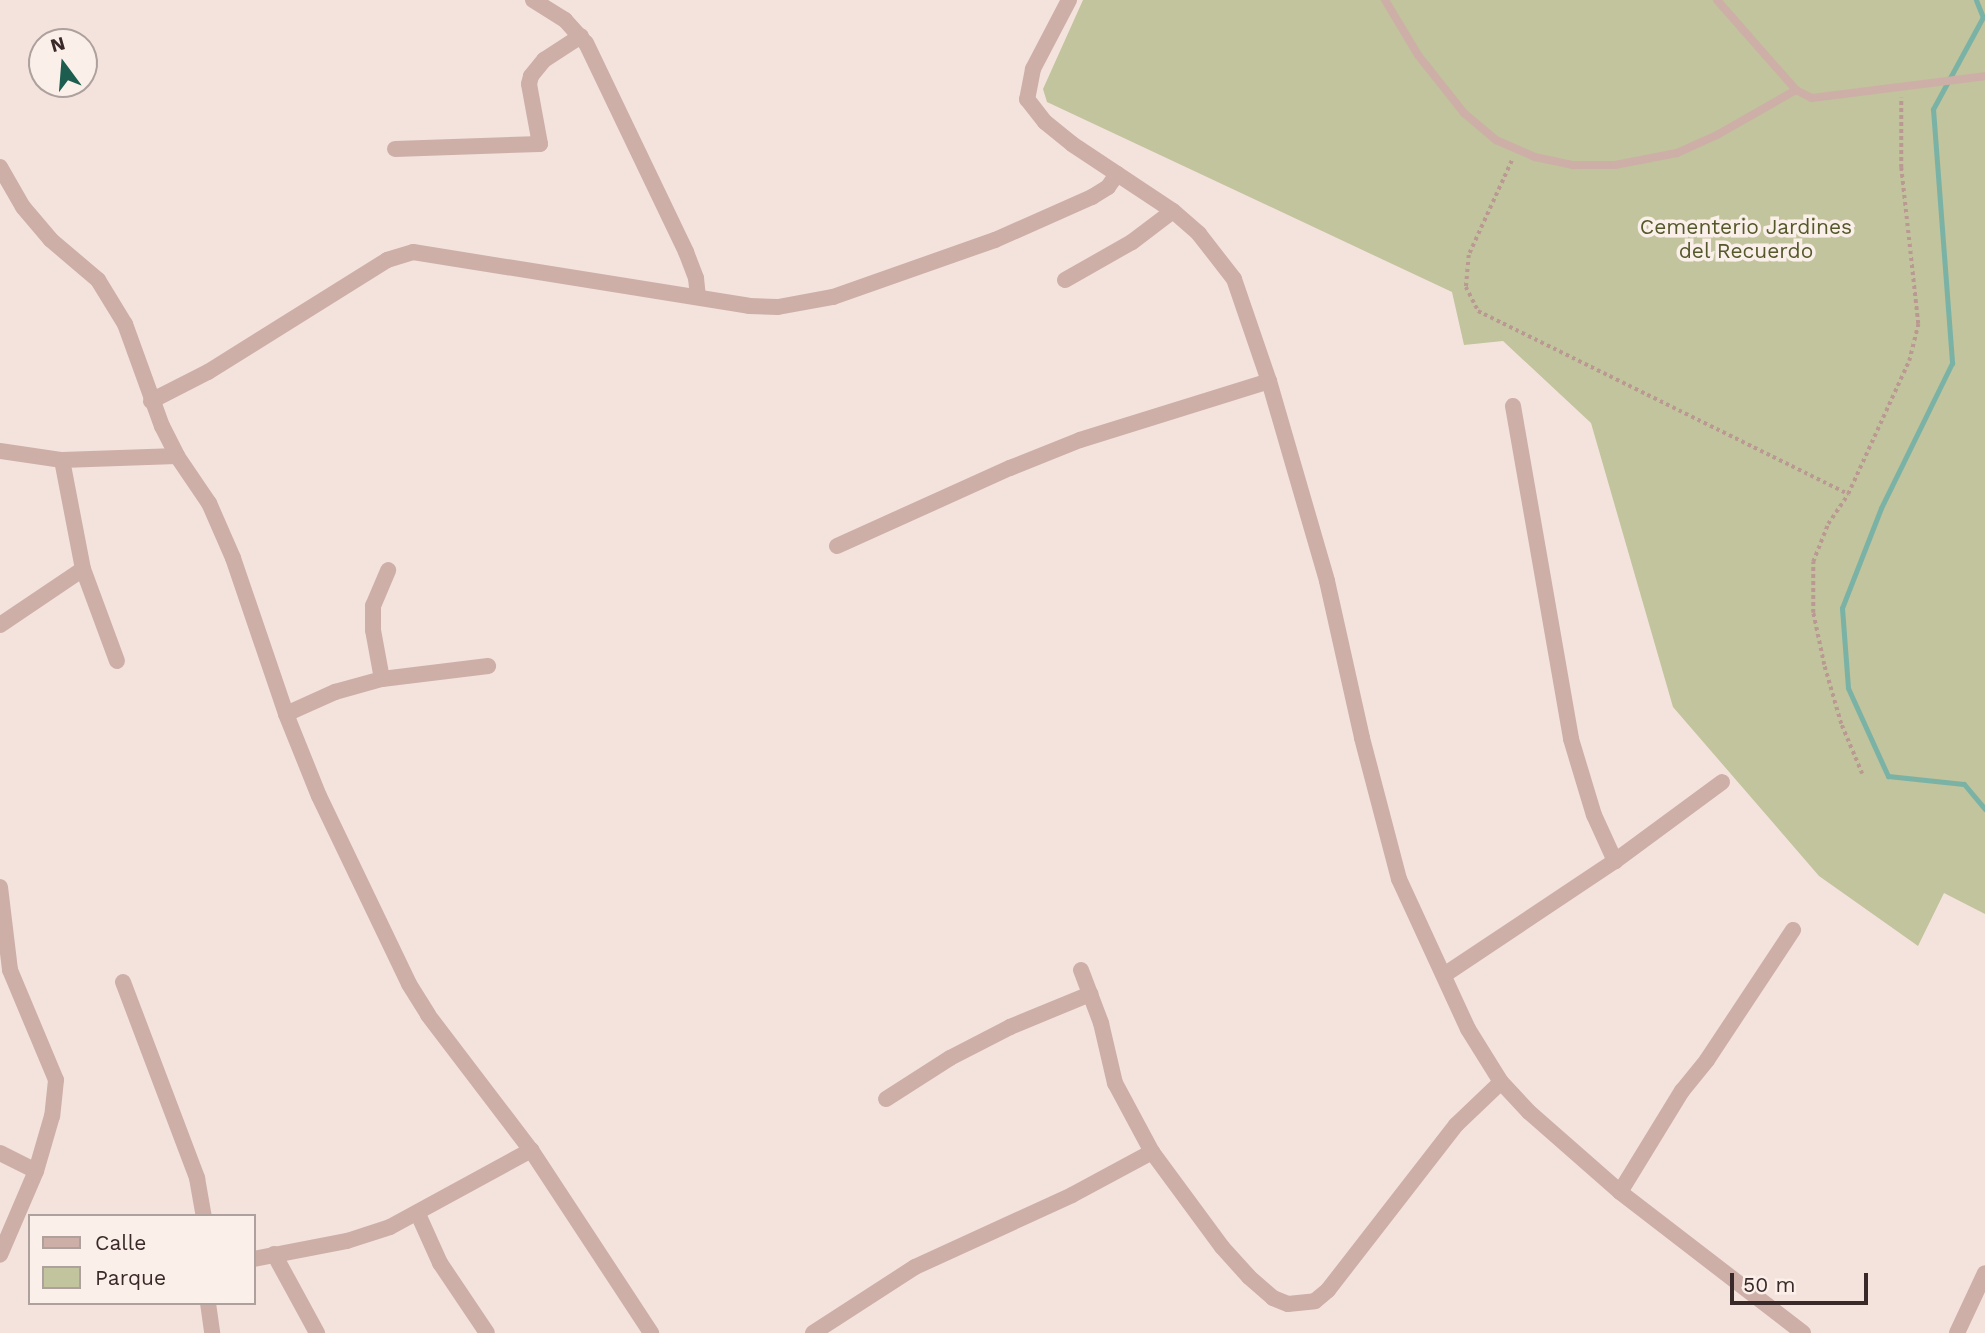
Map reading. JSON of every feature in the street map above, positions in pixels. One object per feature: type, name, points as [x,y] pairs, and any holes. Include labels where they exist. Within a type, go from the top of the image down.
[{"type":"street","points":[[533,0],[565,20],[582,36],[686,252],[696,278],[698,297]]},
{"type":"street","points":[[1069,0],[1033,69],[1027,99],[1045,122],[1173,211],[1199,234],[1234,279],[1269,381],[1326,581],[1362,738],[1399,879],[1468,1029],[1501,1082],[1529,1112],[1620,1192],[1803,1333]]},
{"type":"street","points":[[395,149],[540,144],[529,84],[531,76],[544,60],[582,36]]},
{"type":"street","points":[[0,167],[23,207],[51,240],[98,280],[125,324],[151,401],[177,456],[209,503],[233,558],[286,714],[346,858],[409,984],[434,1024],[531,1150],[651,1333]]},
{"type":"street","points":[[151,401],[208,372],[387,260],[412,252],[748,306],[778,307],[833,297],[1042,221],[1108,187],[1117,174]]},
{"type":"street","points":[[1065,280],[1132,242],[1173,211]]},
{"type":"street","points":[[837,546],[1080,440],[1269,381]]},
{"type":"street","points":[[1513,406],[1571,739],[1594,815],[1615,862]]},
{"type":"street","points":[[0,451],[62,460],[177,456]]},
{"type":"street","points":[[62,460],[83,569],[117,661]]},
{"type":"street","points":[[0,625],[83,569]]},
{"type":"street","points":[[382,679],[373,631],[373,606],[388,570]]},
{"type":"street","points":[[286,714],[335,692],[382,679],[488,666]]},
{"type":"street","points":[[1444,975],[1615,862],[1722,782]]},
{"type":"street","points":[[0,887],[10,970],[56,1080],[52,1116],[36,1171],[0,1255]]},
{"type":"street","points":[[1620,1192],[1676,1101],[1707,1060],[1793,930]]},
{"type":"street","points":[[1081,971],[1115,1083],[1152,1152],[1222,1247],[1249,1278],[1273,1298],[1288,1304],[1302,1305],[1315,1301],[1328,1290],[1456,1125],[1501,1082]]},
{"type":"street","points":[[123,982],[197,1178],[204,1214]]},
{"type":"street","points":[[886,1099],[950,1058],[986,1039],[1090,994]]},
{"type":"street","points":[[256,1258],[346,1241],[390,1227],[531,1150]]},
{"type":"street","points":[[813,1333],[915,1267],[1072,1195],[1152,1152]]},
{"type":"street","points":[[0,1153],[36,1171]]},
{"type":"street","points":[[418,1214],[446,1273],[487,1333]]},
{"type":"street","points":[[274,1254],[317,1333]]},
{"type":"street","points":[[1958,1333],[1985,1273]]},
{"type":"street","points":[[208,1305],[212,1333]]},
{"type":"lane","points":[[1385,0],[1418,55],[1464,113],[1496,139],[1535,157],[1573,165],[1615,165],[1677,153],[1717,135],[1796,90]]},
{"type":"lane","points":[[1717,0],[1796,90],[1812,98],[1985,76]]},
{"type":"path","points":[[1862,774],[1841,724],[1812,612],[1812,562],[1828,524],[1848,494],[1909,361],[1918,324],[1902,168],[1900,87]]},
{"type":"path","points":[[1518,149],[1469,255],[1466,287],[1478,311],[1848,494]]},
{"type":"green space","name":"Cementerio Jardines del Recuerdo","points":[[1083,0],[1985,0],[1985,914],[1944,893],[1918,946],[1819,876],[1673,707],[1591,423],[1503,341],[1464,345],[1452,292],[1047,102],[1043,89]]},
{"type":"waterway","points":[[1976,0],[1983,17],[1933,109],[1952,363],[1881,508],[1842,608],[1848,688],[1888,776],[1964,784],[1985,809]]}]
